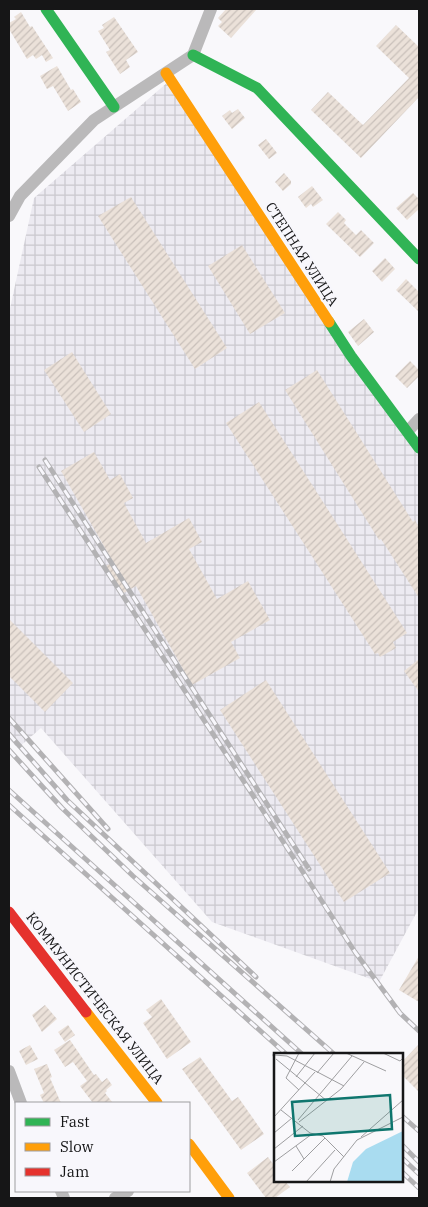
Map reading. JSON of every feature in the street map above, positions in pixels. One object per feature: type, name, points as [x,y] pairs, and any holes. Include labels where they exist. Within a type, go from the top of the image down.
[{"type":"street","points":[[46,9],[114,107]]},
{"type":"street","points":[[9,216],[20,196],[94,120],[193,55],[211,9]]},
{"type":"street","points":[[193,55],[257,88],[419,259]]},
{"type":"street","name":"СТЕПНАЯ УЛИЦА","points":[[166,72],[351,356],[419,448]]},
{"type":"street","points":[[408,431],[419,419]]},
{"type":"street","name":"КОММУНИСТИЧЕСКАЯ УЛИЦА","points":[[9,912],[156,1102]]},
{"type":"street","points":[[9,1071],[21,1102]]},
{"type":"street","points":[[190,1148],[229,1198]]},
{"type":"street","points":[[115,1198],[126,1192]]},
{"type":"shaded area","points":[[168,82],[419,448],[419,908],[379,982],[212,922],[41,728],[18,748],[9,739],[9,313],[34,198]]},
{"type":"building","points":[[226,9],[257,9],[231,38],[218,26],[222,22],[218,18]]},
{"type":"building","points":[[21,12],[53,58],[46,62],[42,55],[36,59],[33,55],[27,59],[9,29],[9,23],[16,19],[14,17]]},
{"type":"building","points":[[114,17],[138,52],[126,60],[130,67],[120,74],[106,52],[110,50],[98,31],[104,28],[102,25]]},
{"type":"building","points":[[396,25],[419,47],[419,97],[361,158],[311,110],[328,92],[363,125],[409,78],[376,46]]},
{"type":"building","points":[[57,66],[71,90],[73,89],[81,102],[68,111],[53,86],[47,89],[40,76]]},
{"type":"building","points":[[238,109],[245,118],[232,129],[222,116],[230,110],[232,113]]},
{"type":"building","points":[[266,139],[277,153],[269,159],[258,145]]},
{"type":"building","points":[[284,173],[291,181],[291,184],[283,191],[275,182]]},
{"type":"building","points":[[312,186],[323,200],[313,207],[311,204],[306,208],[298,197]]},
{"type":"building","points":[[413,193],[419,199],[419,209],[407,220],[396,208]]},
{"type":"building","points":[[131,197],[227,348],[195,369],[98,216]]},
{"type":"building","points":[[338,212],[346,220],[344,223],[356,235],[361,230],[374,243],[360,257],[326,224]]},
{"type":"building","points":[[242,245],[285,313],[250,334],[208,266]]},
{"type":"building","points":[[385,258],[395,269],[382,282],[372,271]]},
{"type":"building","points":[[406,279],[419,292],[419,312],[396,290]]},
{"type":"building","points":[[364,319],[374,332],[358,346],[348,332]]},
{"type":"building","points":[[72,352],[111,414],[84,432],[44,370]]},
{"type":"building","points":[[410,361],[419,370],[419,376],[407,388],[395,376]]},
{"type":"building","points":[[317,370],[413,522],[415,520],[419,528],[419,598],[381,539],[379,540],[285,390]]},
{"type":"building","points":[[259,402],[407,633],[393,642],[396,648],[380,657],[378,653],[375,654],[226,423]]},
{"type":"building","points":[[94,452],[110,480],[120,474],[133,498],[124,503],[146,543],[189,518],[202,542],[189,549],[217,599],[248,581],[270,620],[231,642],[240,658],[192,685],[136,586],[122,594],[106,566],[113,562],[61,471]]},
{"type":"building","points":[[9,619],[73,683],[45,712],[9,676]]},
{"type":"building","points":[[419,659],[419,692],[404,671]]},
{"type":"building","points":[[266,680],[390,873],[344,902],[220,710]]},
{"type":"building","points":[[419,956],[419,1002],[399,990]]},
{"type":"building","points":[[161,999],[191,1042],[167,1059],[143,1023],[152,1017],[146,1010]]},
{"type":"building","points":[[45,1005],[57,1019],[42,1032],[32,1015]]},
{"type":"building","points":[[68,1025],[75,1035],[65,1042],[58,1032]]},
{"type":"building","points":[[70,1040],[94,1075],[96,1074],[102,1082],[107,1078],[112,1085],[105,1093],[112,1102],[92,1102],[80,1086],[87,1081],[73,1062],[65,1067],[54,1050]]},
{"type":"building","points":[[419,1044],[419,1092],[403,1076],[403,1061]]},
{"type":"building","points":[[30,1045],[38,1059],[26,1065],[19,1051]]},
{"type":"building","points":[[200,1057],[232,1101],[238,1097],[264,1134],[241,1150],[182,1069]]},
{"type":"building","points":[[47,1064],[52,1077],[50,1078],[61,1102],[44,1102],[40,1095],[44,1093],[34,1069]]},
{"type":"building","points":[[268,1157],[274,1165],[274,1182],[286,1182],[290,1187],[275,1198],[266,1198],[247,1173]]},
{"type":"railway","points":[[45,460],[309,869]]},
{"type":"railway","points":[[39,467],[355,952],[400,1013],[419,1031]]},
{"type":"railway","points":[[9,718],[108,829]]},
{"type":"railway","points":[[9,734],[67,800],[256,977]]},
{"type":"railway","points":[[9,750],[62,808],[133,876],[333,1053]]},
{"type":"railway","points":[[9,790],[301,1053]]},
{"type":"railway","points":[[9,805],[285,1053]]},
{"type":"railway","points":[[403,1117],[419,1131]]},
{"type":"railway","points":[[403,1146],[419,1162]]},
{"type":"railway","points":[[403,1159],[419,1174]]},
{"type":"railway","points":[[403,1173],[419,1188]]},
{"type":"traffic: fast","points":[[46,9],[114,107]]},
{"type":"traffic: fast","points":[[193,55],[257,88],[419,259]]},
{"type":"traffic: fast","points":[[329,322],[351,356],[419,448]]},
{"type":"traffic: slow","points":[[166,73],[329,322]]},
{"type":"traffic: slow","points":[[86,1012],[156,1102]]},
{"type":"traffic: slow","points":[[190,1145],[229,1198]]},
{"type":"traffic: jam","points":[[9,912],[86,1012]]}]
